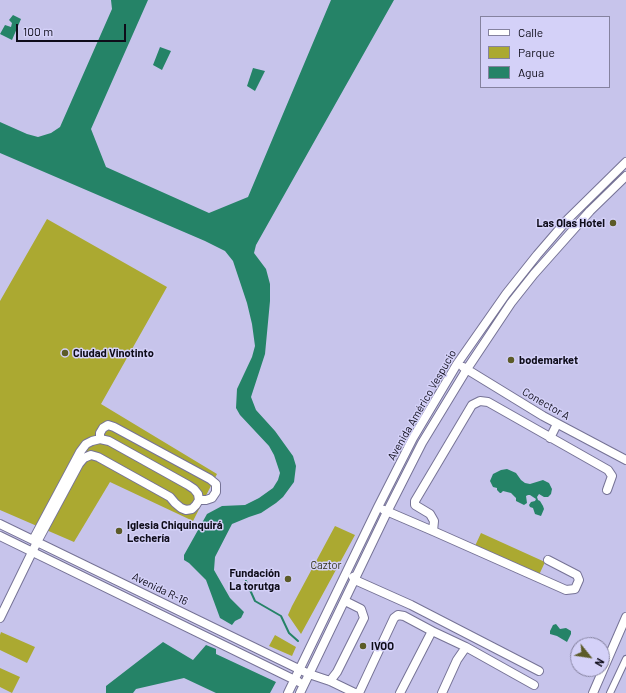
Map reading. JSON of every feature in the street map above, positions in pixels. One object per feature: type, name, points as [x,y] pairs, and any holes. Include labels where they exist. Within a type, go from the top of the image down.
[{"type":"street","name":"Avenida Américo Vespucio","points":[[288,693],[413,438],[457,364],[506,294],[536,255],[573,214],[626,162]]},
{"type":"street","name":"Avenida Américo Vespucio","points":[[300,693],[422,443],[467,369],[503,315],[534,274],[590,211],[626,176]]},
{"type":"street","name":"Conector A","points":[[457,364],[557,424],[626,460]]},
{"type":"street","points":[[433,531],[434,521],[430,514],[415,505],[415,501],[472,405],[480,401],[488,402],[608,470],[612,476],[607,490]]},
{"type":"street","points":[[550,438],[557,424]]},
{"type":"street","points":[[100,439],[100,433],[103,428],[108,425],[114,427],[210,479],[216,484],[216,492],[212,498],[198,500]]},
{"type":"street","points":[[0,618],[33,551],[35,541],[80,452],[86,444],[100,439],[109,441],[188,484],[198,494],[196,505],[192,509],[186,510],[175,503],[170,496],[98,457],[91,455],[84,458],[79,464],[35,541]]},
{"type":"street","points":[[378,508],[566,590],[575,589],[579,580],[577,575],[548,560]]},
{"type":"street","name":"Avenida R-16","points":[[0,524],[309,674],[330,681],[355,693]]},
{"type":"street","name":"Avenida R-16","points":[[0,536],[304,684]]},
{"type":"street","points":[[77,573],[82,564]]},
{"type":"street","points":[[349,568],[355,580],[411,605],[539,671]]},
{"type":"street","points":[[330,681],[337,672],[364,618],[361,609],[344,601]]},
{"type":"street","points":[[359,693],[394,618],[398,615],[404,616],[466,647],[534,685]]},
{"type":"street","points":[[593,693],[626,617]]},
{"type":"street","points":[[400,693],[432,631]]},
{"type":"street","points":[[442,693],[457,660],[466,647]]},
{"type":"street","points":[[610,693],[626,658]]},
{"type":"green space","name":"Ciudad Vinotinto","points":[[47,219],[167,287],[101,404],[217,474],[193,521],[110,482],[74,542],[0,510],[0,301]]},
{"type":"green space","name":"Caztor","points":[[335,526],[355,535],[301,634],[288,615]]},
{"type":"green space","points":[[481,533],[545,562],[539,575],[475,546]]},
{"type":"green space","points":[[1,632],[35,647],[27,663],[0,650]]},
{"type":"green space","points":[[275,635],[296,647],[292,656],[269,646]]},
{"type":"green space","points":[[0,668],[20,677],[12,693],[0,687]]},
{"type":"water","points":[[111,0],[148,0],[91,129],[106,167],[209,213],[248,197],[331,0],[394,0],[256,245],[254,253],[266,269],[270,284],[270,301],[265,354],[251,397],[256,410],[275,431],[293,456],[296,466],[294,482],[283,497],[261,513],[232,524],[215,557],[214,570],[230,598],[244,612],[241,618],[235,621],[232,625],[220,618],[206,580],[184,560],[184,555],[207,514],[222,506],[245,505],[259,498],[273,488],[280,473],[274,455],[269,446],[240,415],[236,408],[237,389],[252,357],[255,346],[247,303],[233,261],[225,251],[205,241],[0,153],[0,122],[27,134],[38,137],[51,133],[60,127],[112,9]]},
{"type":"water","points":[[13,15],[21,19],[12,40],[0,34],[5,25],[11,27],[12,23],[9,20]]},
{"type":"water","points":[[160,47],[171,51],[162,70],[153,65]]},
{"type":"water","points":[[253,68],[265,71],[255,91],[247,86]]},
{"type":"water","points":[[507,469],[516,473],[525,483],[530,484],[543,480],[549,483],[552,489],[551,494],[548,497],[544,497],[539,494],[537,497],[544,509],[541,516],[535,514],[533,508],[530,507],[529,505],[531,502],[535,501],[536,499],[530,495],[526,496],[527,503],[524,505],[516,501],[516,498],[511,493],[503,491],[500,493],[497,488],[493,487],[490,481],[493,474]]},
{"type":"water","points":[[556,624],[560,629],[566,628],[571,631],[567,642],[550,634],[553,625]]},
{"type":"water","points":[[163,642],[193,660],[206,645],[216,649],[216,654],[276,682],[270,693],[216,693],[184,678],[136,689],[133,693],[106,693],[106,686]]},
{"type":"waterway","points":[[246,581],[255,601],[281,616],[289,633],[298,641]]},
{"type":"place","name":"Las Olas Hotel","points":[[613,223]]},
{"type":"place","name":"Ciudad Vinotinto","points":[[65,353]]},
{"type":"place","name":"bodemarket","points":[[511,360]]},
{"type":"place","name":"Iglesia Chiquinquirá Lechería","points":[[119,531]]},
{"type":"place","name":"Fundación La torutga","points":[[288,579]]},
{"type":"place","name":"IVOO","points":[[363,646]]}]
